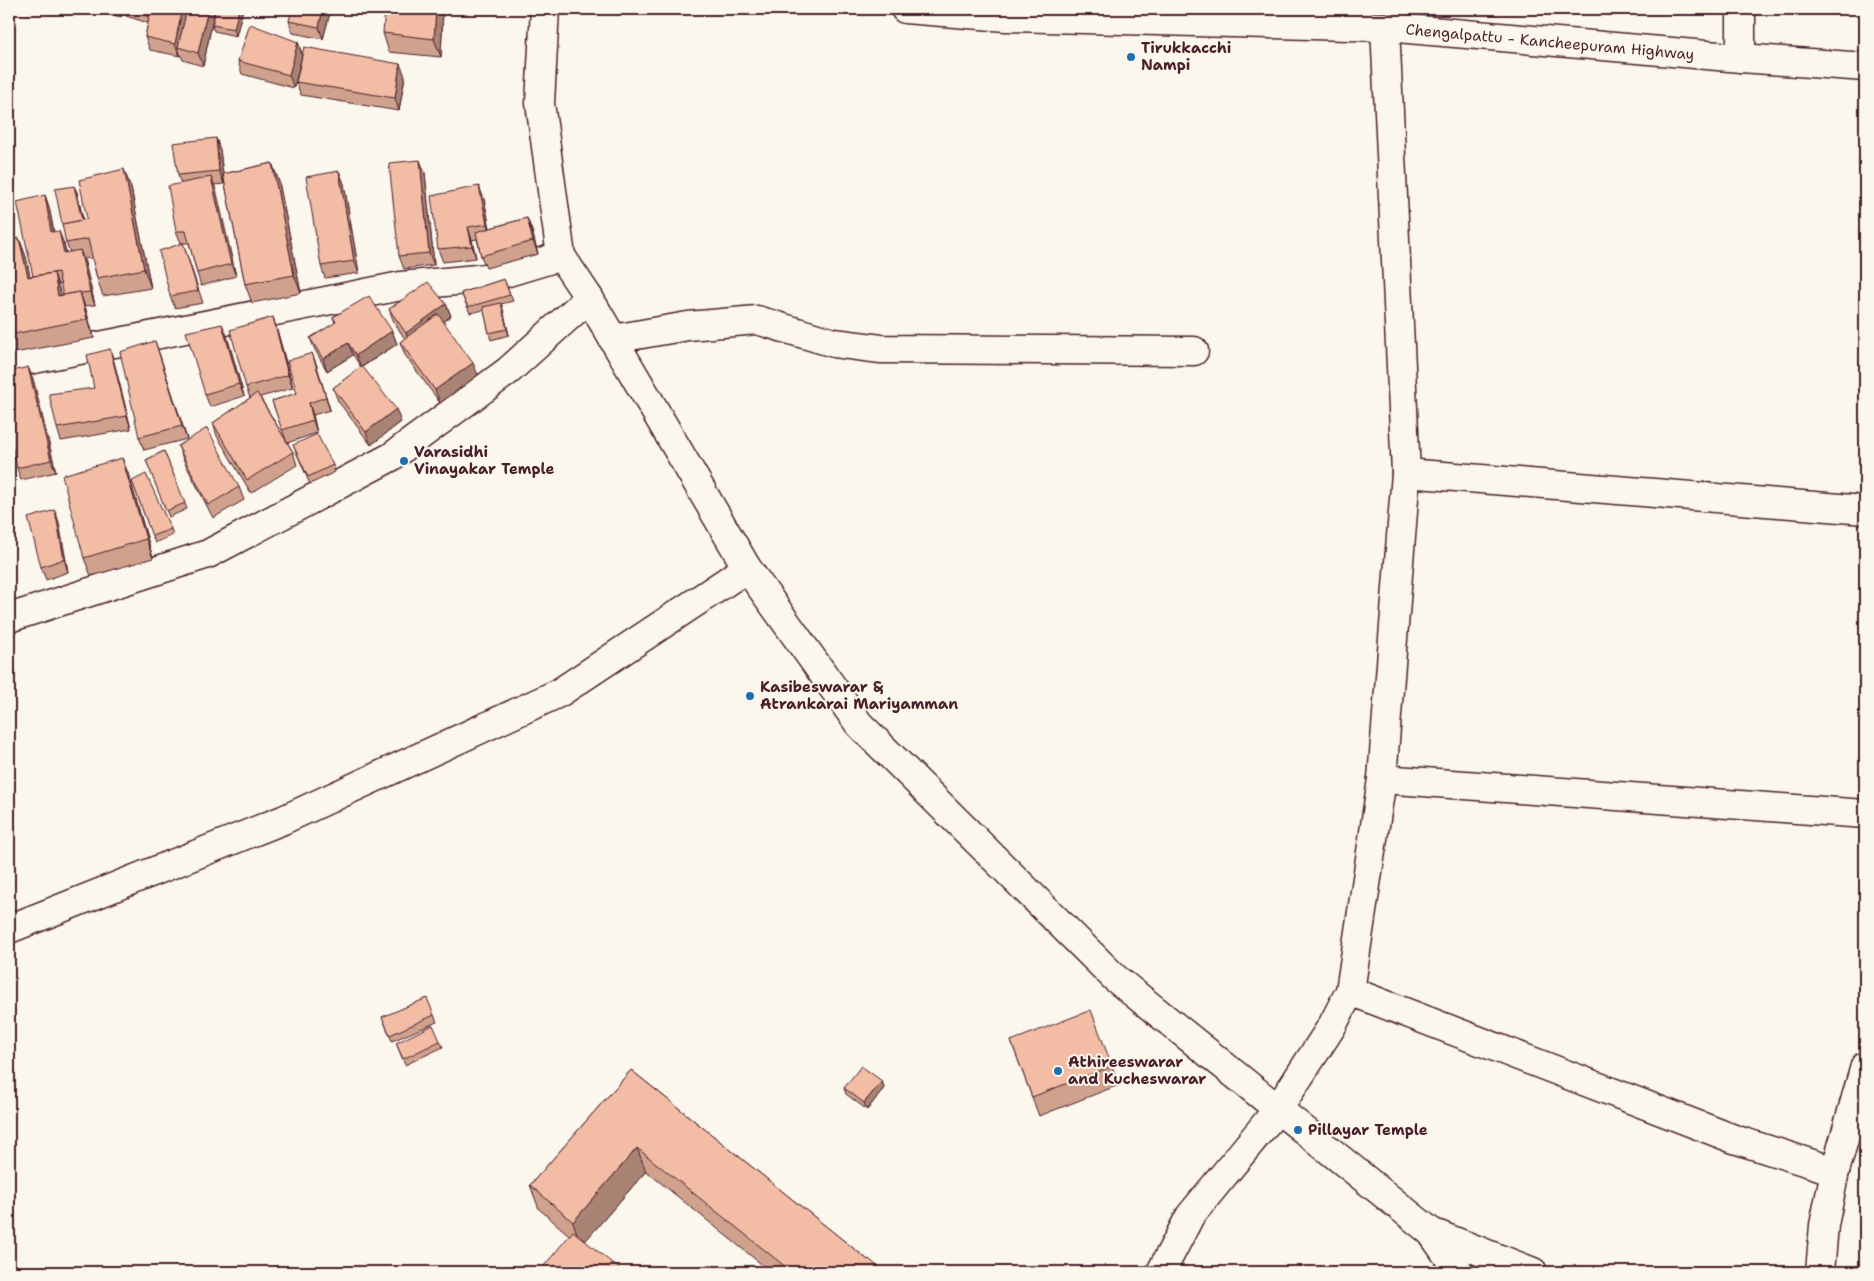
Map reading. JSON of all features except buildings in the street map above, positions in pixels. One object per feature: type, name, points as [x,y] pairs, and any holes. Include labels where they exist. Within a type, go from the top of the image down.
[{"type":"main road","points":[[546,9],[540,103],[561,256],[589,298],[747,568],[859,724],[1115,978],[1431,1232],[1459,1272]]},
{"type":"main road","name":"Chengalpattu - Kancheepuram Highway","points":[[905,9],[1385,27],[1741,58],[1865,66]]},
{"type":"main road","points":[[1741,9],[1741,58]]},
{"type":"main road","points":[[1162,1272],[1190,1216],[1278,1109],[1332,1026],[1350,992],[1382,779],[1406,473],[1385,27]]},
{"type":"main road","points":[[9,364],[401,286],[488,278],[561,256]]},
{"type":"main road","points":[[9,618],[208,554],[391,457],[508,371],[589,298]]},
{"type":"main road","points":[[613,339],[688,326],[757,320],[834,342],[881,349],[1194,351]]},
{"type":"main road","points":[[1406,473],[1865,510]]},
{"type":"main road","points":[[9,929],[283,820],[559,693],[747,568]]},
{"type":"main road","points":[[1382,779],[1865,814]]},
{"type":"main road","points":[[1350,992],[1734,1139],[1835,1171]]},
{"type":"main road","points":[[1820,1272],[1824,1225],[1835,1171],[1856,1132],[1865,1066]]},
{"type":"main road","points":[[1431,1232],[1533,1272]]},
{"type":"place","name":"Tirukkacchi Nampi","points":[[1131,57]]},
{"type":"place","name":"Varasidhi Vinayakar Temple","points":[[404,461]]},
{"type":"place","name":"Kasibeswarar & Atrankarai Mariyamman","points":[[750,696]]},
{"type":"place","name":"Athireeswarar and Kucheswarar","points":[[1058,1071]]},
{"type":"place","name":"Pillayar Temple","points":[[1298,1130]]}]
